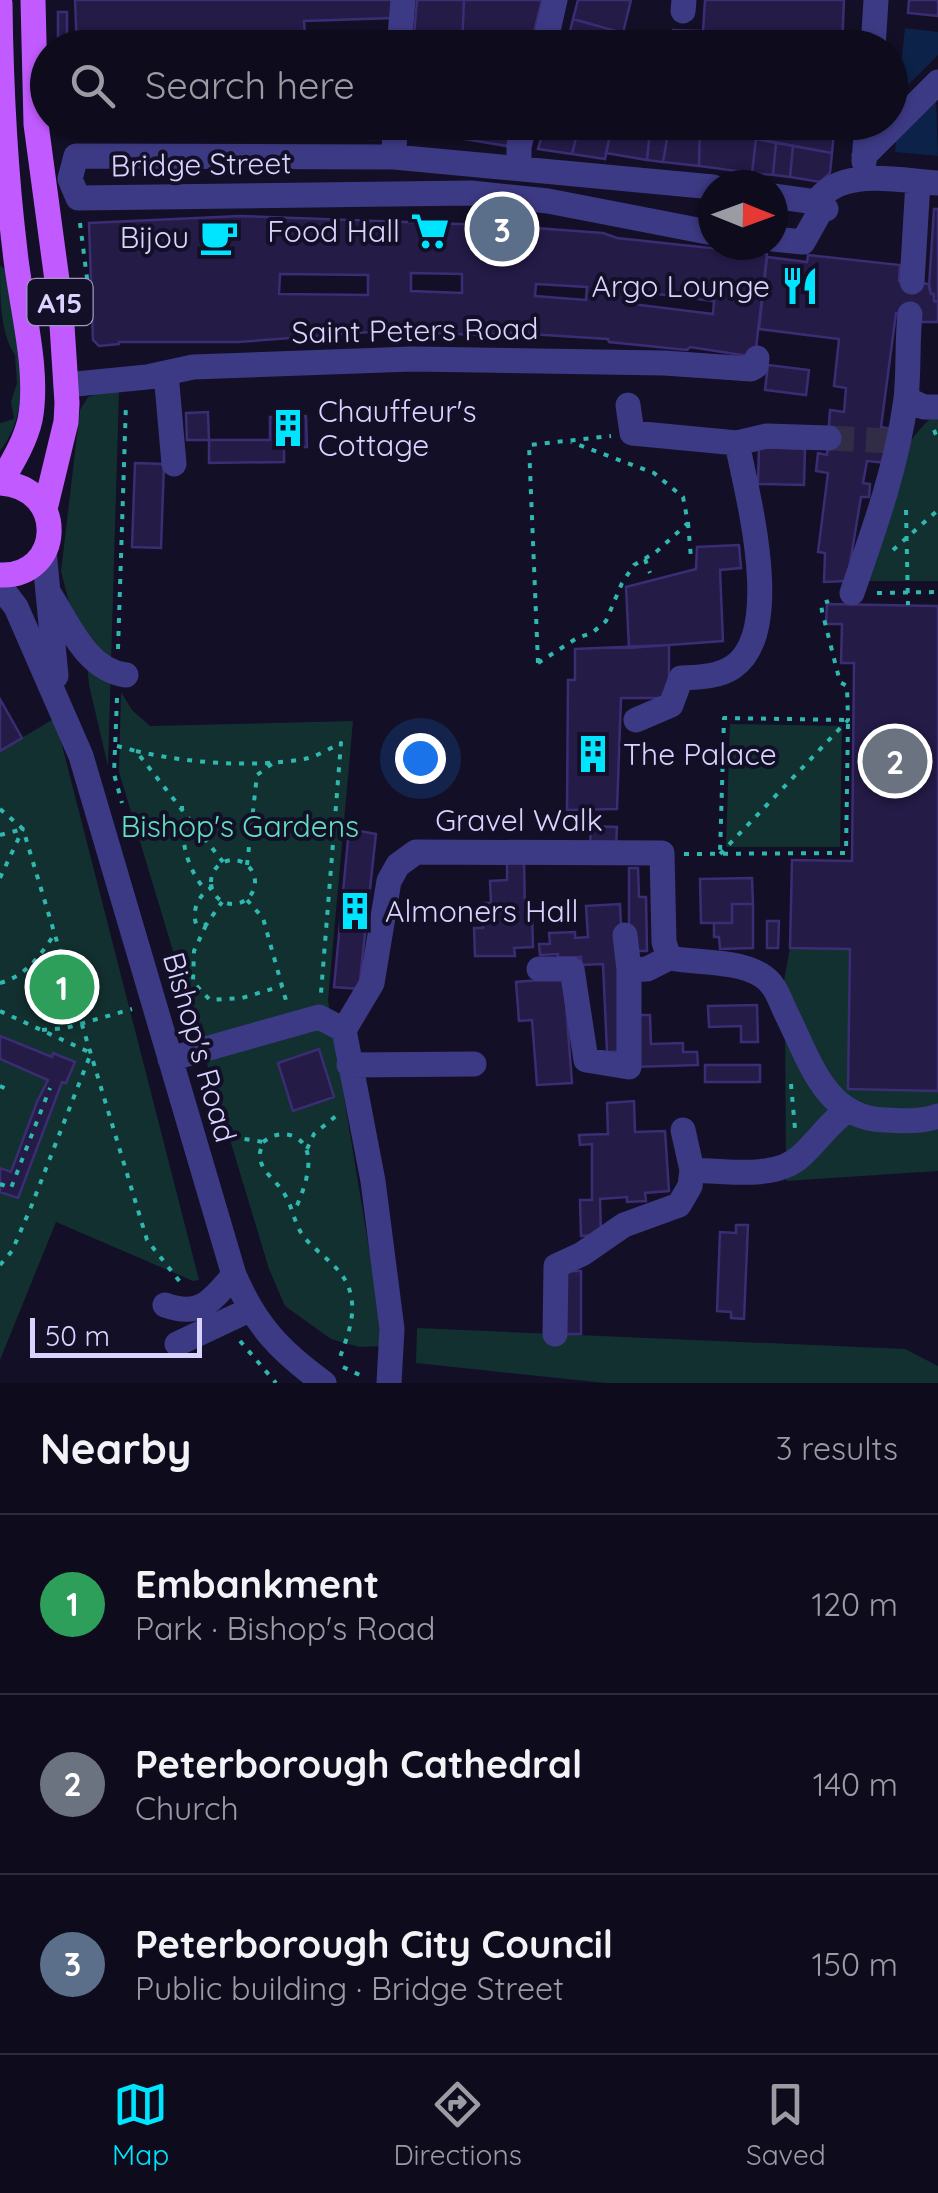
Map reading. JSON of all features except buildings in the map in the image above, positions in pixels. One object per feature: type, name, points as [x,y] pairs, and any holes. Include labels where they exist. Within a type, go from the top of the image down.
[{"type":"main road","name":"A15","points":[[32,0],[33,30]]},
{"type":"main road","name":"A15","points":[[0,4],[0,94],[30,378],[30,416],[26,433],[0,482]]},
{"type":"main road","name":"A15","points":[[38,140],[53,238],[66,386],[66,422],[46,509]]},
{"type":"main road","points":[[0,482],[27,489],[46,509],[49,538],[35,564],[22,572],[0,575]]},
{"type":"street","points":[[401,30],[403,0]]},
{"type":"street","points":[[548,30],[555,0]]},
{"type":"street","points":[[874,30],[876,0]]},
{"type":"street","points":[[908,116],[938,82]]},
{"type":"street","points":[[394,140],[394,156]]},
{"type":"street","points":[[863,167],[865,140]]},
{"type":"street","points":[[788,199],[833,208],[849,195],[863,167],[887,140]]},
{"type":"street","name":"Bridge Street","points":[[698,186],[521,145],[477,153],[394,156],[76,156],[70,179],[78,198],[470,193],[548,201],[698,236]]},
{"type":"street","points":[[863,167],[928,182],[912,282]]},
{"type":"street","points":[[788,240],[803,242],[819,206]]},
{"type":"street","points":[[852,593],[881,510],[893,441],[906,399],[910,314]]},
{"type":"street","name":"Saint Peters Road","points":[[66,386],[193,367],[412,359],[664,362],[751,369],[757,358]]},
{"type":"street","points":[[166,373],[174,464]]},
{"type":"street","points":[[906,399],[924,407],[938,407]]},
{"type":"street","points":[[628,405],[632,433],[736,442],[768,436],[829,438]]},
{"type":"street","points":[[636,720],[671,705],[680,678],[717,675],[736,666],[751,648],[760,613],[750,510],[736,442]]},
{"type":"street","name":"Bishop's Road","points":[[44,552],[59,701]]},
{"type":"street","name":"Bishop's Road","points":[[0,586],[16,607],[81,756],[234,1276],[249,1310],[292,1360],[332,1374]]},
{"type":"street","points":[[47,591],[89,655],[122,675]]},
{"type":"street","name":"Gravel Walk","points":[[344,1030],[372,982],[389,881],[398,865],[416,852],[662,854]]},
{"type":"street","points":[[662,854],[664,942],[669,958]]},
{"type":"street","points":[[538,969],[572,969],[586,1060],[629,1067],[625,935]]},
{"type":"street","points":[[628,970],[647,969],[669,958],[740,967],[762,975],[776,989],[816,1076],[828,1095],[846,1111],[875,1120],[938,1116]]},
{"type":"street","points":[[170,1058],[306,1020],[344,1030],[372,1181],[392,1329],[379,1381]]},
{"type":"street","points":[[349,1065],[474,1064]]},
{"type":"street","points":[[692,1170],[774,1169],[798,1160],[832,1121],[846,1111]]},
{"type":"street","points":[[555,1334],[556,1266],[582,1254],[624,1225],[680,1205],[690,1186],[692,1170],[684,1130]]},
{"type":"street","points":[[177,1302],[194,1310],[209,1303],[234,1276]]},
{"type":"street","points":[[177,1344],[249,1310]]},
{"type":"path","points":[[78,198],[89,294],[86,324]]},
{"type":"path","points":[[124,811],[114,774],[122,675],[127,378]]},
{"type":"path","points":[[632,433],[529,445],[538,663],[606,621],[634,565],[688,523]]},
{"type":"path","points":[[571,442],[654,473],[683,498],[691,558]]},
{"type":"path","points":[[881,560],[938,510]]},
{"type":"path","points":[[645,558],[650,574]]},
{"type":"path","points":[[662,854],[846,853],[847,686],[840,682],[821,604],[852,593],[938,592]]},
{"type":"path","points":[[720,854],[724,718],[848,720]]},
{"type":"path","points":[[720,854],[848,720]]},
{"type":"path","points":[[115,746],[178,761],[276,761],[308,758],[340,743],[306,1020]]},
{"type":"path","points":[[136,751],[223,862]]},
{"type":"path","points":[[182,806],[182,840],[188,862],[202,886],[211,888],[222,902],[235,905],[247,900],[255,882],[247,865],[257,775],[276,761]]},
{"type":"path","points":[[0,808],[23,829],[146,1240],[182,1282],[177,1302]]},
{"type":"path","points":[[0,835],[23,829]]},
{"type":"path","points":[[0,878],[23,829]]},
{"type":"path","points":[[206,925],[196,924],[193,914],[198,900],[211,888],[212,873],[223,862],[235,860],[247,865]]},
{"type":"path","points":[[247,900],[263,918],[282,986],[306,1020]]},
{"type":"path","points":[[222,902],[194,951],[192,982],[210,1000],[242,998],[282,986]]},
{"type":"path","points":[[0,983],[42,955],[54,933]]},
{"type":"path","points":[[0,1011],[90,1053]]},
{"type":"path","points":[[42,1030],[96,1019]]},
{"type":"path","points":[[0,1265],[12,1252],[31,1208],[90,1053]]},
{"type":"path","points":[[792,1084],[798,1160]]},
{"type":"path","points":[[0,1184],[10,1188],[50,1088]]},
{"type":"path","points":[[306,1149],[328,1120],[358,1108]]},
{"type":"path","points":[[295,1210],[308,1169],[306,1149],[299,1139],[273,1134],[263,1142],[260,1157],[266,1171],[295,1210],[298,1228],[340,1270],[351,1294],[352,1319],[332,1374],[379,1381]]},
{"type":"path","points":[[195,1145],[233,1137],[263,1142]]},
{"type":"green space","points":[[0,266],[9,272],[21,388],[12,432],[0,451],[0,423],[14,419],[11,402],[17,383],[15,355],[2,314]]},
{"type":"green space","points":[[119,391],[108,766],[89,685],[85,641],[61,571],[80,410],[88,397]]},
{"type":"green space","points":[[938,412],[938,581],[857,581],[895,467],[921,428]]},
{"type":"green space","name":"Bishop's Gardens","points":[[121,692],[132,710],[150,726],[353,721],[328,1000],[385,1346],[359,1347],[331,1339],[285,1306],[269,1269],[119,772]]},
{"type":"green space","points":[[55,718],[199,1280],[193,1281],[56,1222],[0,1360],[0,751]]},
{"type":"green space","points":[[730,724],[842,726],[840,847],[726,847]]},
{"type":"green space","points":[[790,948],[850,949],[848,1089],[938,1091],[938,1171],[786,1181],[785,1009],[781,997]]},
{"type":"green space","points":[[417,1328],[905,1349],[938,1366],[938,1383],[605,1383],[416,1363]]},
{"type":"water","points":[[905,28],[938,32],[938,55],[909,84],[908,30]]},
{"type":"water","points":[[936,101],[938,156],[895,152],[896,140],[908,140],[908,128]]},
{"type":"tunnel","points":[[829,438],[890,441]]},
{"type":"place","name":"Peterborough City Council","points":[[502,229]]},
{"type":"place","name":"Food Hall","points":[[430,231]]},
{"type":"place","name":"Bijou","points":[[219,237]]},
{"type":"place","name":"Argo Lounge","points":[[800,286]]},
{"type":"place","name":"Chauffeur's Cottage","points":[[288,428]]},
{"type":"place","name":"The Palace","points":[[593,754]]},
{"type":"place","name":"Peterborough Cathedral","points":[[895,761]]},
{"type":"place","name":"Almoners Hall","points":[[355,911]]},
{"type":"place","name":"Embankment","points":[[62,987]]}]
